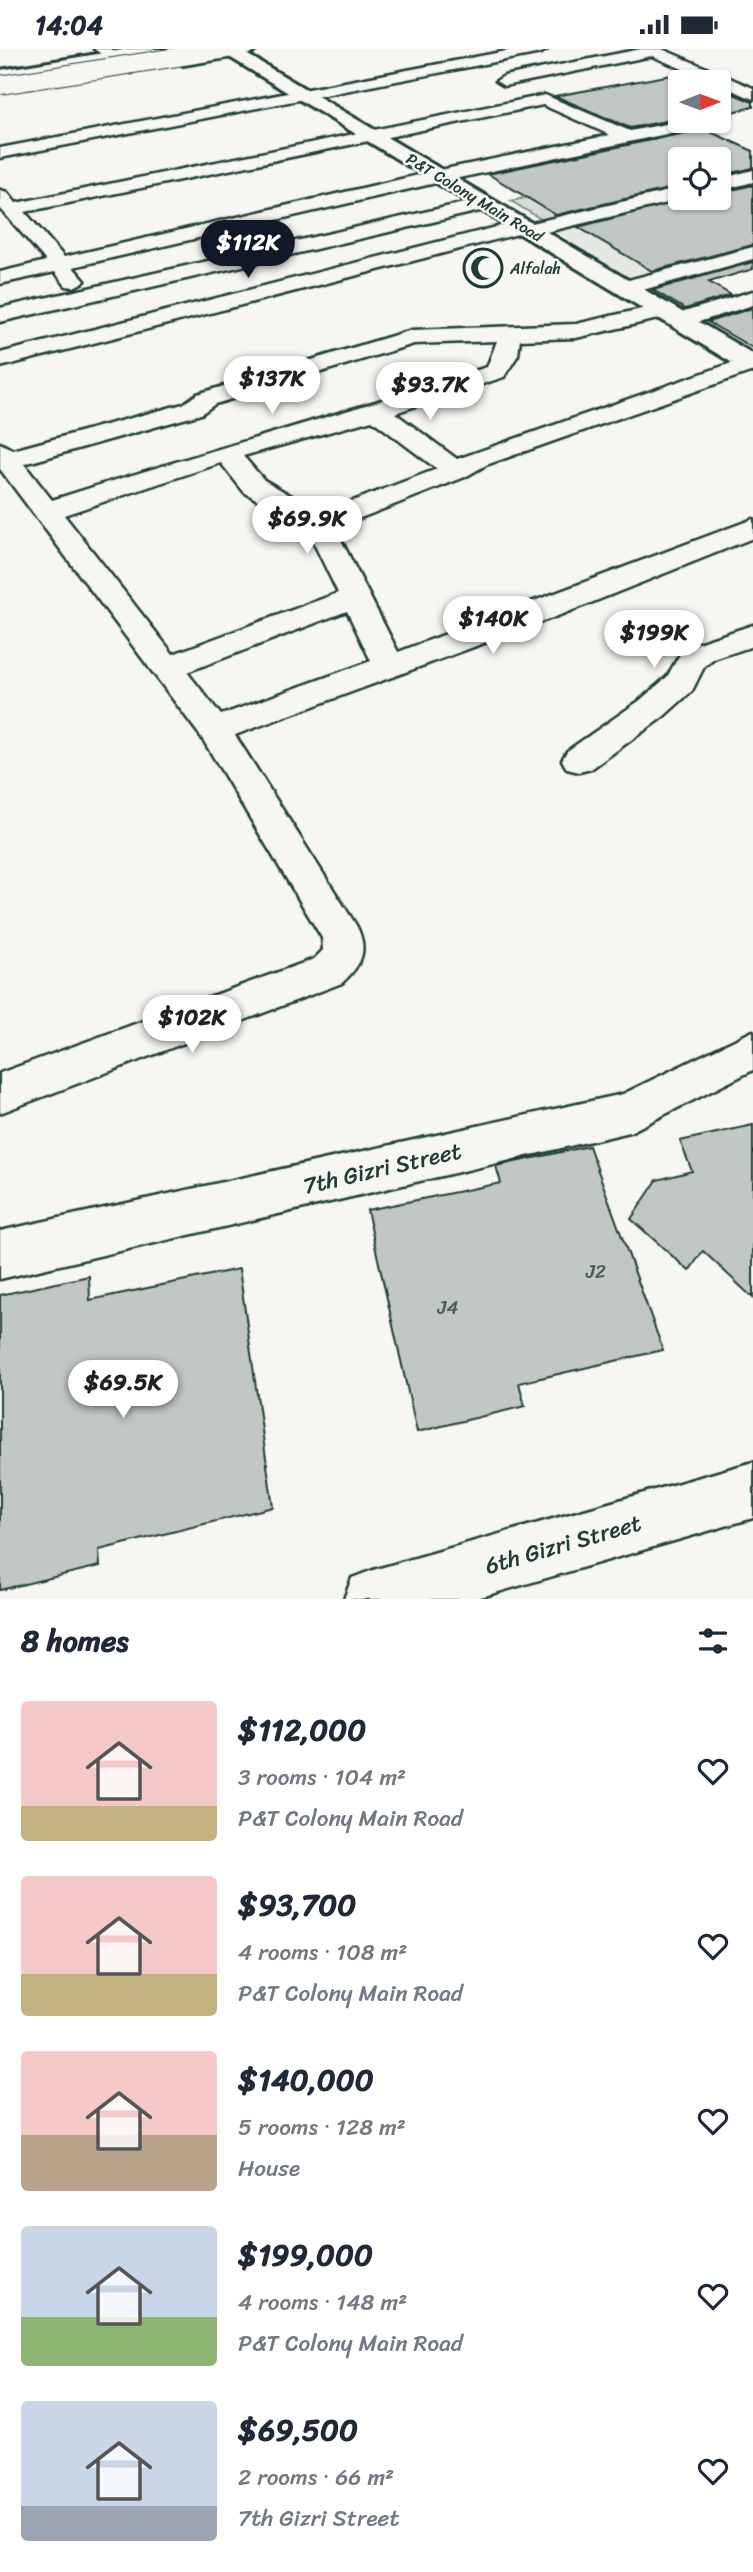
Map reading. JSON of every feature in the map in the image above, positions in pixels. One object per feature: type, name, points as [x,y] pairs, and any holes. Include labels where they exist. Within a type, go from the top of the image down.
[{"type":"main road","points":[[0,77],[108,52],[157,49]]},
{"type":"main road","points":[[0,77],[189,49]]},
{"type":"main road","points":[[0,87],[236,50]]},
{"type":"main road","points":[[0,87],[236,50]]},
{"type":"main road","name":"P&T Colony Main Road","points":[[236,50],[752,365]]},
{"type":"street","points":[[0,153],[308,96],[541,49]]},
{"type":"street","points":[[489,84],[651,50],[753,93]]},
{"type":"street","points":[[108,52],[131,68]]},
{"type":"street","points":[[7,202],[376,137],[545,100],[628,137]]},
{"type":"street","points":[[339,115],[366,109]]},
{"type":"street","points":[[0,278],[440,176],[668,129]]},
{"type":"street","points":[[731,182],[752,177]]},
{"type":"street","points":[[1,360],[527,228],[668,197]]},
{"type":"street","points":[[7,202],[85,296]]},
{"type":"street","points":[[0,315],[486,204]]},
{"type":"street","points":[[625,288],[753,253]]},
{"type":"street","points":[[0,1093],[328,971],[344,956],[342,936],[214,730],[3,455],[192,409],[206,399],[412,337],[576,331],[671,316],[753,298]]},
{"type":"street","points":[[48,511],[226,453],[376,411],[496,372],[506,355],[510,334]]},
{"type":"street","points":[[319,524],[456,471],[477,459],[752,365]]},
{"type":"street","points":[[376,411],[456,471]]},
{"type":"street","points":[[226,453],[254,486],[319,524],[389,666]]},
{"type":"street","points":[[214,730],[753,528]]},
{"type":"street","points":[[167,668],[356,597]]},
{"type":"street","points":[[579,760],[651,709],[680,683],[691,661],[703,652],[753,635]]},
{"type":"street","name":"7th Gizri Street","points":[[0,1255],[630,1112],[753,1049]]},
{"type":"street","name":"6th Gizri Street","points":[[373,1599],[753,1490]]},
{"type":"shaded area","points":[[602,180],[637,199],[544,221],[511,201]]},
{"type":"shaded area","points":[[748,183],[753,186],[753,249],[634,284],[553,229],[668,202],[668,210],[731,210],[731,187]]},
{"type":"building","points":[[668,76],[668,121],[630,128],[555,96]]},
{"type":"building","points":[[732,93],[753,102],[753,107],[732,112]]},
{"type":"building","points":[[685,133],[713,133],[753,151],[753,168],[731,173],[731,147],[668,147],[668,189],[556,215],[488,174]]},
{"type":"building","points":[[753,185],[753,245],[652,271],[578,227],[668,204],[668,210],[731,210],[731,190]]},
{"type":"building","points":[[753,262],[753,269],[709,282],[731,295],[685,309],[653,290]]},
{"type":"building","points":[[752,308],[753,348],[708,322]]},
{"type":"building","points":[[753,1125],[753,1298],[703,1251],[689,1271],[631,1219],[657,1180],[692,1171],[680,1141]]},
{"type":"building","points":[[589,1146],[663,1350],[519,1383],[525,1406],[417,1432],[367,1210],[501,1183],[496,1166]]},
{"type":"building","points":[[239,1269],[273,1507],[99,1550],[100,1566],[0,1590],[0,1295],[89,1276],[90,1300]]},
{"type":"place","name":"Alfalah","points":[[483,268]]}]
